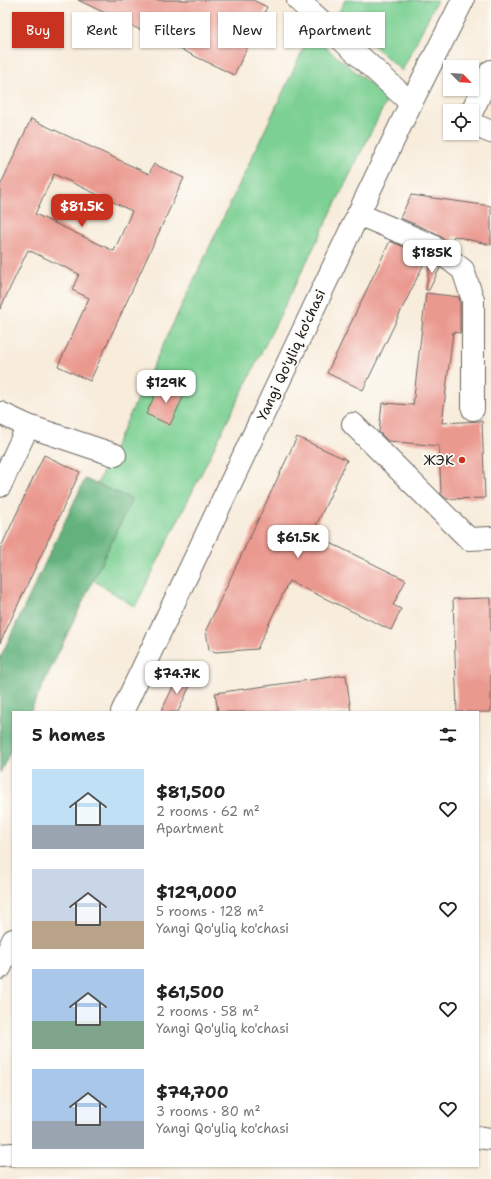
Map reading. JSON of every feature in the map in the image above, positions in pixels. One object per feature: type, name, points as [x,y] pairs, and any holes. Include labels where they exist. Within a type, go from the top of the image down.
[{"type":"street","points":[[298,0],[411,103]]},
{"type":"street","name":"Yangi Qo'yliq ko'chasi","points":[[122,711],[411,103],[463,0]]},
{"type":"street","points":[[475,104],[491,71]]},
{"type":"street","points":[[479,127],[491,132]]},
{"type":"street","points":[[358,214],[432,245],[463,270],[473,300],[472,409]]},
{"type":"street","points":[[0,413],[28,426],[115,455]]},
{"type":"street","points":[[353,424],[469,539],[491,538]]},
{"type":"street","points":[[0,486],[28,426]]},
{"type":"street","points":[[0,968],[12,942]]},
{"type":"street","points":[[479,1137],[491,1139]]},
{"type":"street","points":[[0,1155],[12,1154]]},
{"type":"green space","points":[[345,0],[437,0],[402,71],[376,48],[385,48],[385,12],[339,12]]},
{"type":"green space","points":[[304,48],[326,48],[388,98],[135,607],[93,580],[132,499],[97,484]]},
{"type":"green space","points":[[85,479],[132,499],[30,711],[12,711],[12,748],[0,773],[0,658]]},
{"type":"building","points":[[78,0],[253,0],[267,7],[265,12],[218,12],[218,48],[247,48],[234,75],[178,48],[210,48],[210,12],[140,12],[140,30],[132,26],[132,12],[103,12]]},
{"type":"building","points":[[31,119],[149,174],[154,164],[184,178],[90,381],[58,366],[89,298],[72,290],[79,274],[28,250],[0,309],[0,186]],"holes":[[[54,174],[132,211],[114,251],[35,214]]]},
{"type":"building","points":[[411,195],[491,206],[491,245],[454,236],[450,244],[436,233],[400,218]]},
{"type":"building","points":[[390,241],[427,257],[363,390],[327,373]]},
{"type":"building","points":[[430,260],[440,268],[429,290],[426,290]]},
{"type":"building","points":[[426,293],[459,297],[460,333],[453,332],[442,423],[482,421],[485,498],[447,499],[441,494],[439,446],[388,441],[379,432],[382,403],[413,405]]},
{"type":"building","points":[[161,382],[185,393],[170,425],[146,414]]},
{"type":"building","points":[[297,437],[347,460],[312,534],[406,580],[393,605],[401,609],[391,630],[289,581],[257,649],[216,652],[209,650],[206,630]]},
{"type":"building","points":[[44,455],[80,472],[0,643],[0,549]]},
{"type":"building","points":[[491,598],[491,712],[457,711],[453,599]]},
{"type":"building","points":[[179,674],[192,681],[178,711],[161,711]]},
{"type":"building","points":[[346,675],[351,711],[218,711],[215,693]]},
{"type":"place","name":"ЖЭК","points":[[462,460]]}]
